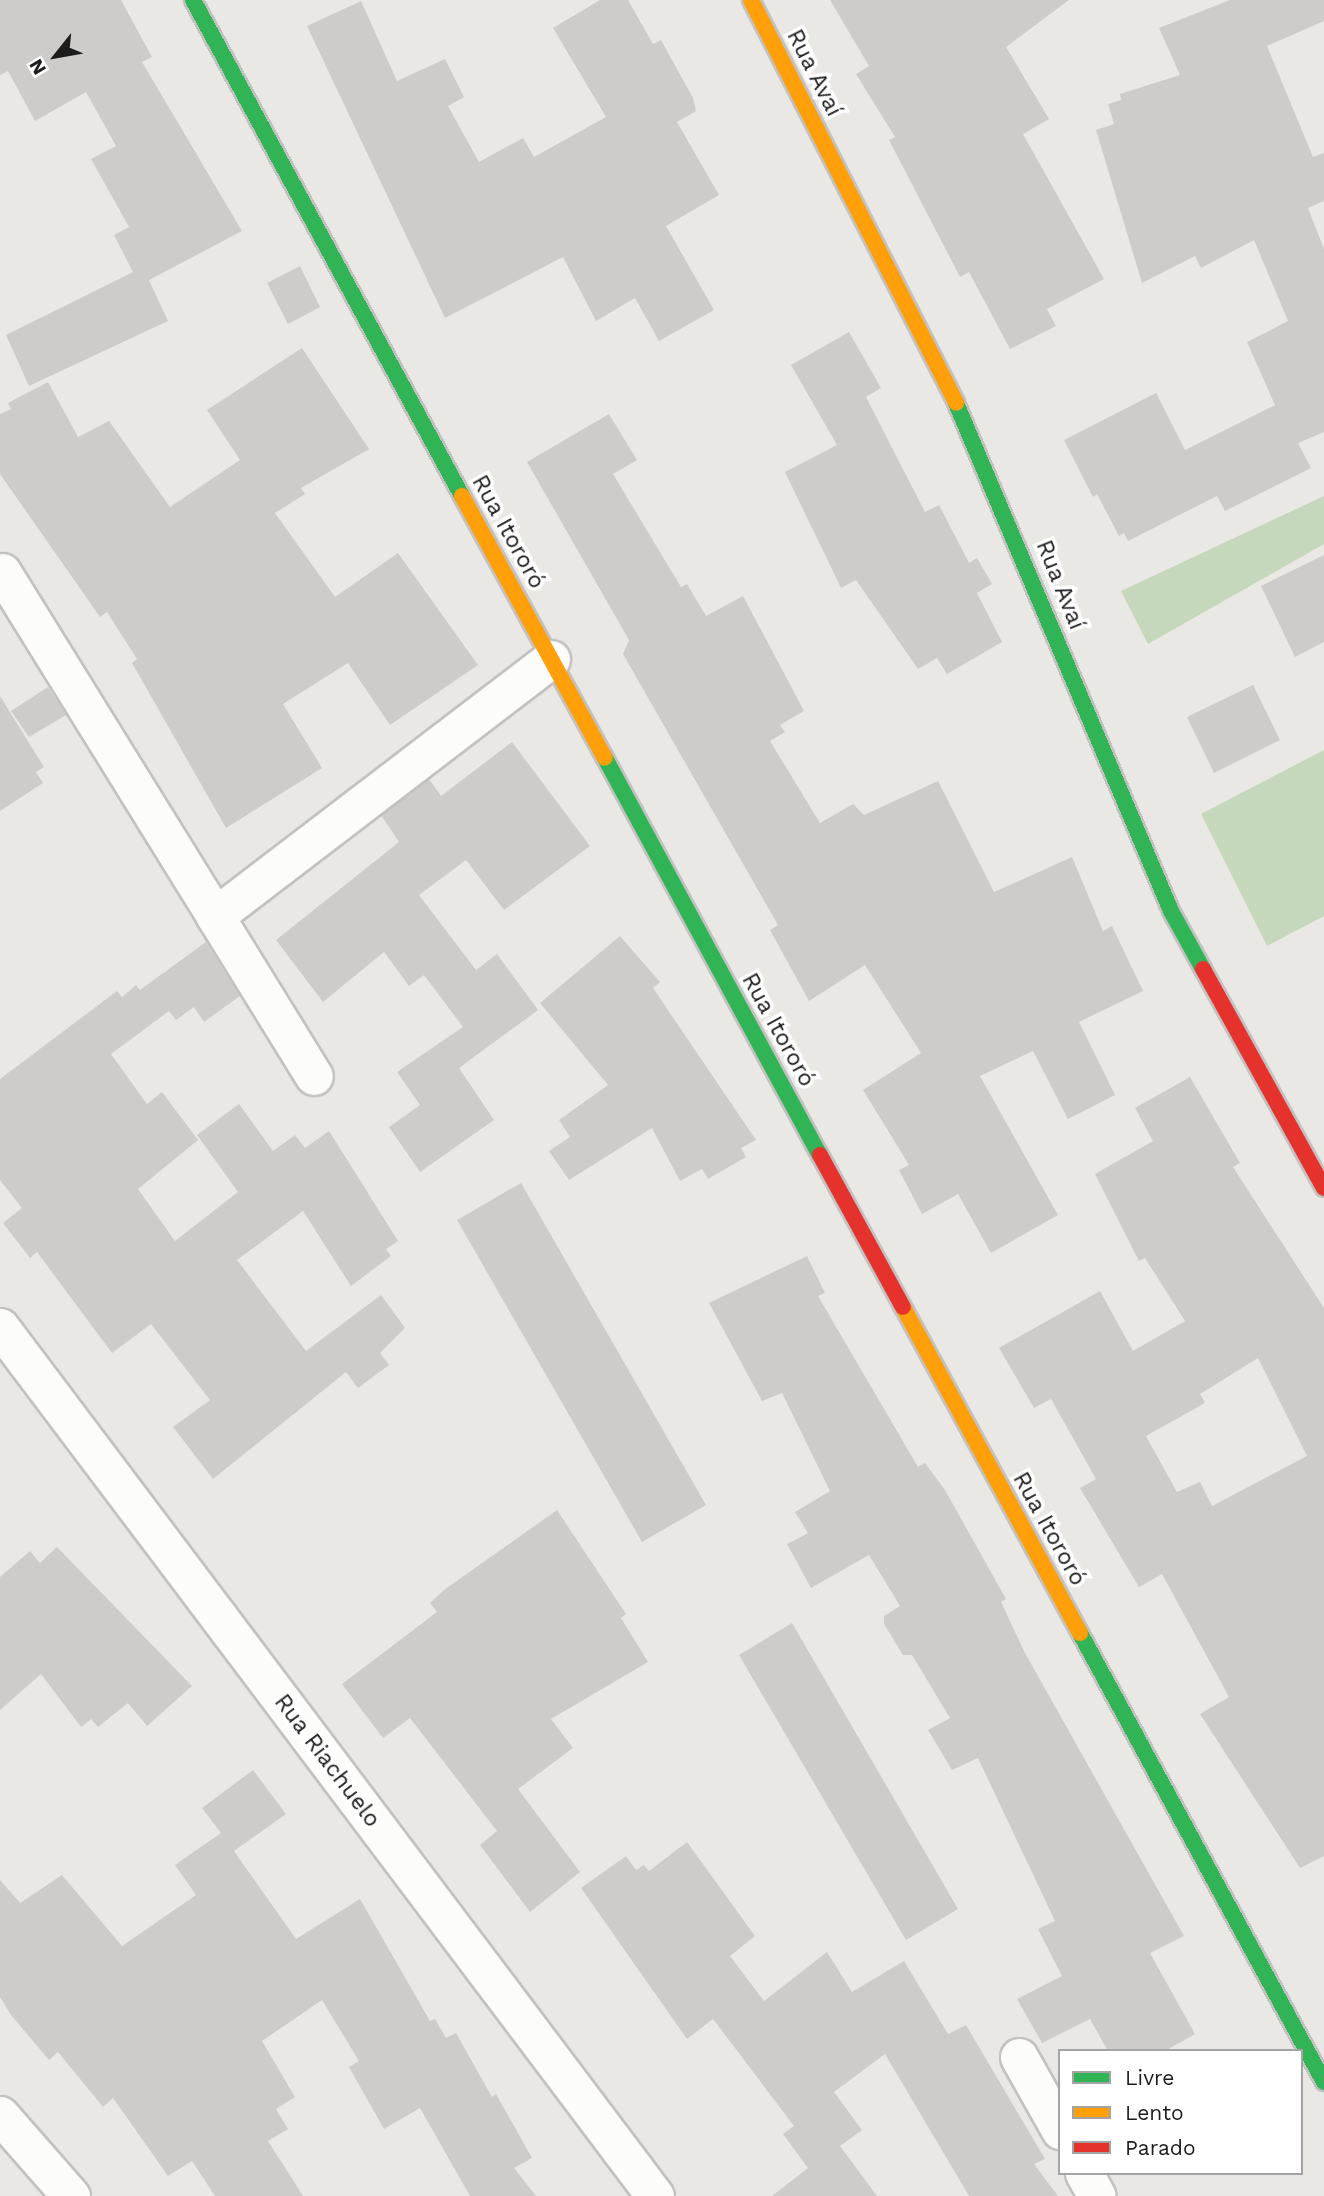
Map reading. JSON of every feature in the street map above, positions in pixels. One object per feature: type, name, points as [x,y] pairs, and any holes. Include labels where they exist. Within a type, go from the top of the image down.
[{"type":"street","name":"Rua Itororó","points":[[193,0],[1324,2082]]},
{"type":"street","name":"Rua Avaí","points":[[751,0],[968,427],[1171,911],[1324,1188]]},
{"type":"street","points":[[2,572],[314,1076]]},
{"type":"street","points":[[215,916],[551,659]]},
{"type":"street","name":"Rua Riachuelo","points":[[0,1327],[654,2196]]},
{"type":"street","points":[[1019,2057],[1058,2126]]},
{"type":"street","points":[[0,2115],[71,2196]]},
{"type":"street","points":[[1085,2175],[1097,2196]]},
{"type":"green space","points":[[1324,496],[1324,544],[1148,644],[1121,591]]},
{"type":"green space","points":[[1324,750],[1324,916],[1267,946],[1201,814]]},
{"type":"building","points":[[0,0],[121,0],[152,57],[142,62],[242,231],[149,280],[168,321],[29,386],[6,335],[133,272],[114,235],[129,227],[91,159],[116,146],[86,92],[35,121],[8,71],[0,75]]},
{"type":"building","points":[[600,0],[628,0],[653,44],[661,40],[693,98],[696,111],[677,122],[719,195],[666,226],[714,310],[659,341],[635,298],[596,321],[563,257],[445,318],[307,26],[361,1],[397,81],[445,59],[464,97],[448,106],[479,162],[523,138],[534,157],[606,117],[553,28]]},
{"type":"building","points":[[830,0],[1069,0],[1006,47],[1049,119],[1023,134],[1104,279],[1047,309],[1056,326],[1010,349],[969,272],[960,277],[889,140],[895,137],[856,74],[869,66]]},
{"type":"building","points":[[1230,0],[1324,0],[1324,21],[1267,46],[1313,157],[1324,153],[1324,201],[1308,208],[1324,249],[1324,432],[1298,443],[1311,468],[1225,511],[1217,496],[1128,541],[1124,533],[1119,536],[1097,494],[1093,497],[1064,440],[1156,393],[1185,450],[1275,405],[1247,342],[1288,321],[1254,240],[1201,268],[1195,256],[1142,283],[1096,130],[1114,124],[1108,104],[1121,100],[1120,94],[1180,75],[1159,28]]},
{"type":"building","points":[[300,266],[320,307],[288,324],[267,283]]},
{"type":"building","points":[[849,332],[881,388],[866,397],[925,512],[939,505],[969,563],[977,558],[992,584],[977,593],[1002,642],[947,674],[937,658],[918,669],[856,580],[841,588],[785,472],[837,445],[791,365]]},
{"type":"building","points":[[302,348],[369,449],[301,488],[305,494],[275,513],[335,597],[398,553],[478,665],[390,725],[348,663],[283,704],[322,768],[226,828],[132,663],[137,659],[107,612],[100,617],[0,474],[0,414],[11,409],[8,403],[48,382],[78,437],[109,421],[170,507],[240,460],[207,410]]},
{"type":"building","points":[[609,414],[637,460],[613,474],[681,587],[687,584],[706,616],[743,596],[804,711],[780,725],[785,732],[770,741],[820,823],[853,804],[864,815],[938,781],[994,892],[1072,857],[1103,931],[1112,926],[1143,991],[1079,1022],[1115,1095],[1068,1119],[1033,1051],[980,1076],[1058,1215],[991,1253],[958,1194],[922,1214],[899,1170],[909,1165],[863,1090],[921,1053],[865,965],[809,1001],[770,930],[778,925],[623,654],[629,640],[527,462]]},
{"type":"building","points":[[1324,555],[1324,642],[1295,657],[1261,586]]},
{"type":"building","points":[[1253,685],[1280,740],[1214,773],[1187,717]]},
{"type":"building","points":[[48,687],[66,715],[29,737],[11,711]]},
{"type":"building","points":[[0,696],[44,767],[36,772],[43,783],[0,811]]},
{"type":"building","points":[[512,742],[590,846],[504,910],[466,860],[419,895],[476,970],[497,954],[538,1010],[459,1068],[494,1120],[420,1172],[389,1127],[420,1105],[397,1072],[463,1027],[424,975],[409,986],[384,952],[323,1002],[276,940],[399,842],[381,815],[429,779],[441,796]]},
{"type":"building","points":[[620,936],[660,982],[653,988],[756,1140],[741,1148],[746,1157],[708,1179],[702,1169],[680,1181],[652,1128],[569,1180],[549,1151],[570,1137],[559,1120],[608,1085],[540,1003]]},
{"type":"building","points":[[206,942],[240,996],[204,1022],[194,1007],[176,1020],[169,1011],[111,1054],[147,1104],[162,1092],[198,1140],[138,1189],[175,1241],[238,1192],[197,1135],[239,1104],[273,1151],[295,1135],[305,1148],[329,1131],[398,1241],[386,1249],[391,1256],[351,1286],[303,1211],[237,1260],[306,1351],[381,1295],[405,1328],[380,1353],[389,1365],[358,1388],[346,1372],[213,1479],[173,1427],[210,1400],[151,1324],[112,1353],[37,1252],[30,1258],[3,1223],[22,1208],[0,1180],[0,1079],[117,991],[122,997],[136,985],[140,990]]},
{"type":"building","points":[[1190,1077],[1240,1163],[1233,1167],[1324,1308],[1324,1856],[1300,1868],[1200,1714],[1229,1697],[1162,1574],[1139,1587],[1080,1488],[1096,1479],[1051,1399],[1034,1408],[999,1348],[1100,1291],[1133,1351],[1185,1321],[1145,1258],[1139,1261],[1095,1174],[1153,1141],[1135,1108]],"holes":[[[1258,1358],[1307,1456],[1212,1506],[1200,1482],[1177,1492],[1146,1436],[1205,1403],[1200,1394]]]},
{"type":"building","points":[[521,1183],[706,1505],[642,1542],[457,1220]]},
{"type":"building","points":[[807,1256],[825,1293],[818,1296],[918,1467],[925,1463],[945,1490],[1006,1599],[1001,1602],[1025,1653],[1184,1936],[1150,1953],[1195,2034],[1169,2049],[1107,2049],[1090,2019],[1042,2043],[1017,1999],[1062,1976],[1038,1929],[1055,1921],[978,1758],[952,1770],[928,1730],[950,1718],[912,1655],[903,1655],[884,1624],[884,1616],[900,1606],[869,1555],[811,1588],[787,1544],[808,1533],[795,1512],[830,1491],[782,1393],[762,1401],[709,1303]]},
{"type":"building","points":[[557,1510],[626,1614],[621,1618],[648,1662],[551,1719],[573,1748],[518,1789],[580,1872],[530,1912],[480,1845],[497,1831],[410,1718],[383,1738],[342,1684],[437,1612],[430,1603],[444,1590]]},
{"type":"building","points":[[57,1547],[192,1686],[147,1726],[128,1703],[98,1727],[91,1719],[81,1727],[41,1674],[0,1710],[0,1577],[30,1551],[40,1563]]},
{"type":"building","points":[[792,1623],[958,1909],[906,1940],[739,1655]]},
{"type":"building","points":[[253,1770],[286,1814],[234,1851],[296,1939],[360,1899],[430,2021],[435,2019],[446,2038],[456,2033],[492,2097],[496,2094],[532,2158],[514,2168],[536,2196],[470,2196],[420,2108],[384,2129],[349,2067],[359,2061],[322,2000],[262,2041],[295,2097],[276,2109],[288,2129],[268,2141],[303,2196],[215,2196],[192,2161],[168,2176],[113,2098],[103,2107],[58,2052],[49,2060],[11,2015],[0,1997],[0,1880],[20,1903],[62,1875],[122,1946],[196,1895],[175,1865],[221,1833],[202,1808]]},
{"type":"building","points":[[687,1842],[755,1936],[730,1956],[764,2001],[827,1952],[852,1992],[904,1961],[948,2034],[966,2025],[1045,2159],[1034,2164],[1058,2196],[969,2196],[885,2054],[834,2092],[862,2130],[840,2146],[877,2196],[772,2196],[808,2168],[783,2134],[794,2126],[713,2019],[687,2039],[581,1888],[626,1856],[636,1870],[644,1865],[649,1871]]},
{"type":"traffic: fast","points":[[193,0],[462,496]]},
{"type":"traffic: fast","points":[[956,403],[1171,911],[1203,969]]},
{"type":"traffic: fast","points":[[605,758],[820,1155]]},
{"type":"traffic: fast","points":[[1080,1633],[1324,2082]]},
{"type":"traffic: slow","points":[[751,0],[956,403]]},
{"type":"traffic: slow","points":[[462,496],[605,758]]},
{"type":"traffic: slow","points":[[903,1307],[1080,1633]]},
{"type":"traffic: jam","points":[[1203,969],[1324,1188]]},
{"type":"traffic: jam","points":[[820,1155],[903,1307]]}]
